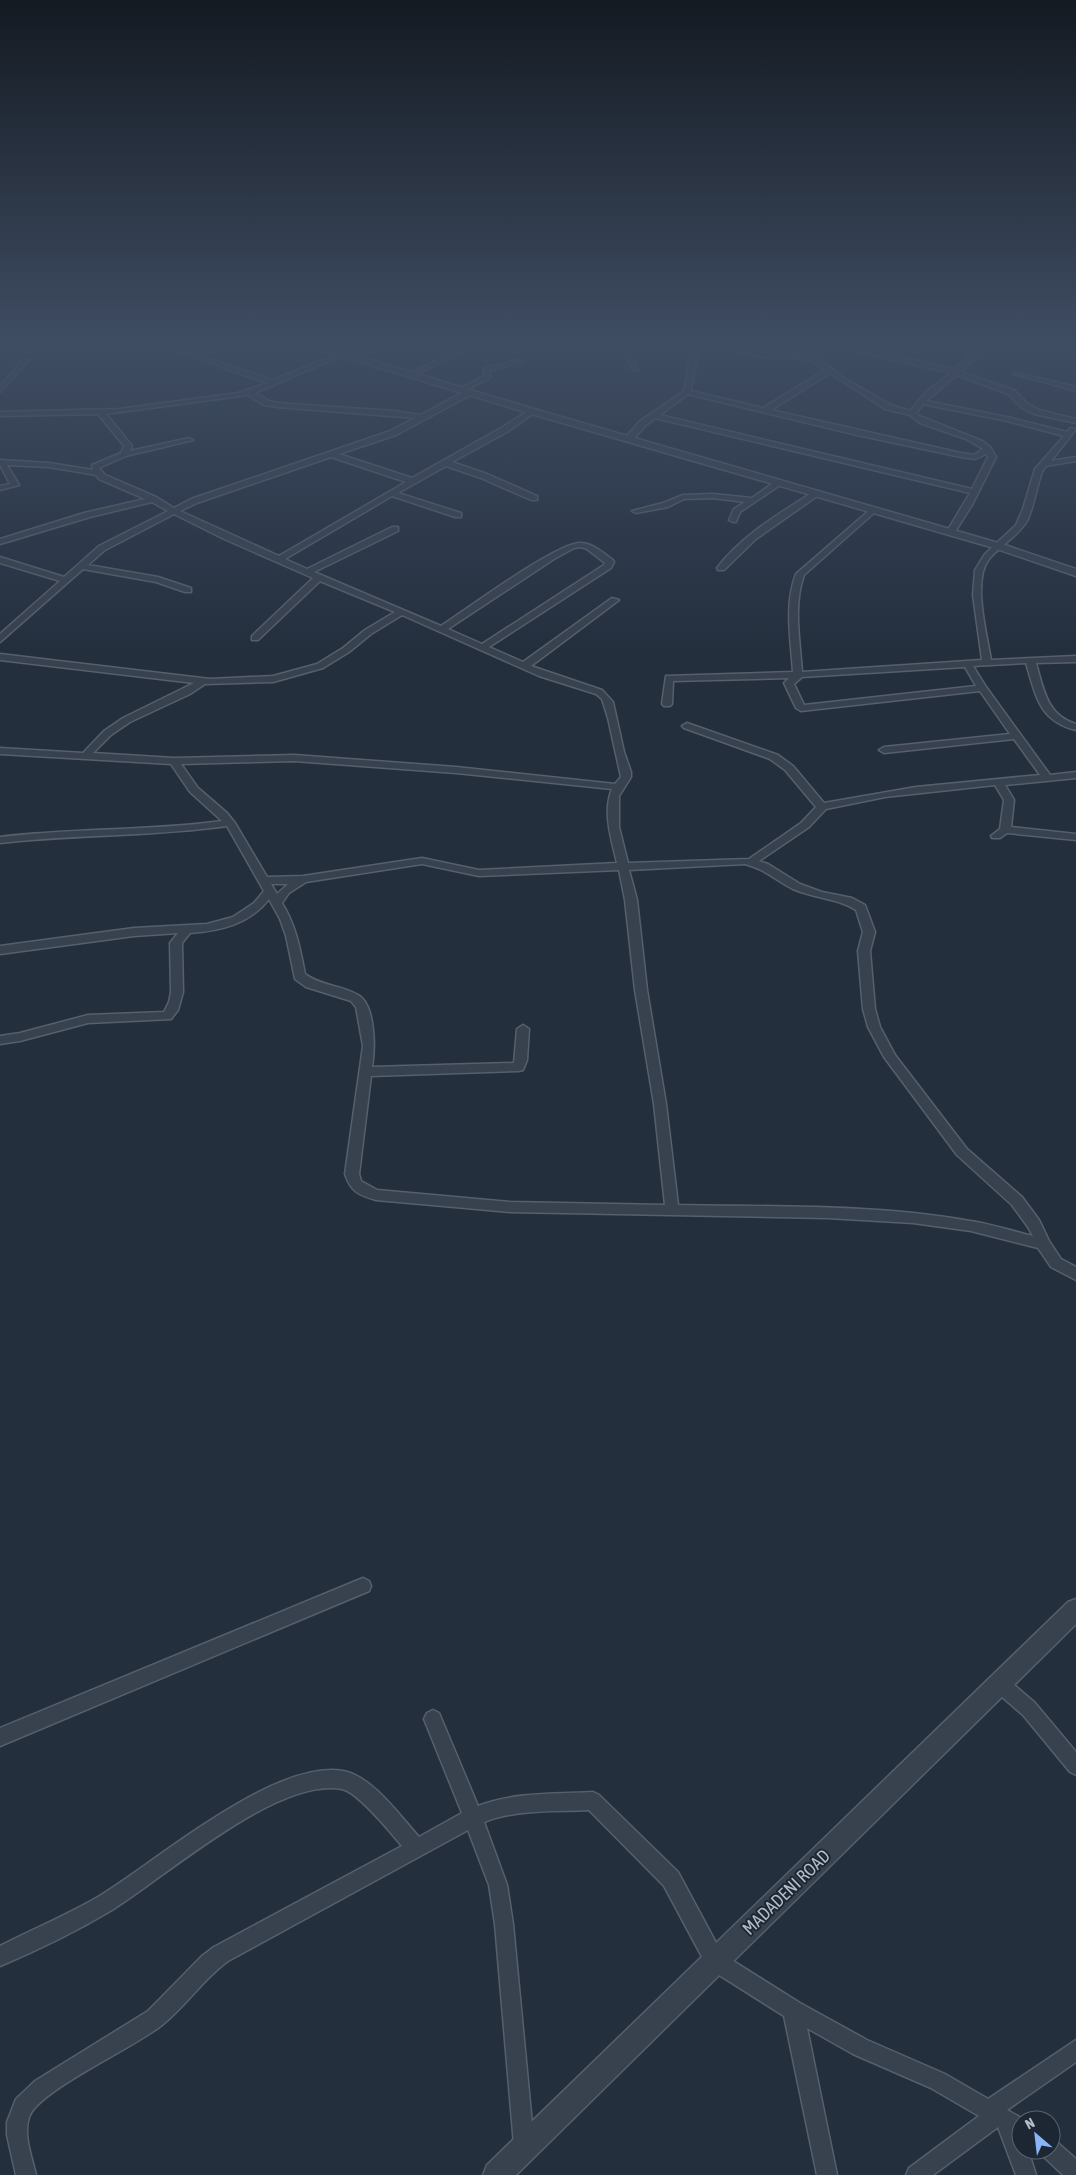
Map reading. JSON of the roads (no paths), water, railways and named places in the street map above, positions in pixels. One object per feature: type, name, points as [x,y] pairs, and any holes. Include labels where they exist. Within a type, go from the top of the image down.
[{"type":"street","points":[[124,454],[127,449],[126,446]]},
{"type":"street","points":[[98,473],[96,465],[124,454],[163,446]]},
{"type":"street","points":[[0,639],[102,548],[174,511],[206,497],[356,446]]},
{"type":"street","points":[[280,559],[391,493],[477,446]]},
{"type":"street","points":[[651,446],[998,546],[1076,573]]},
{"type":"street","points":[[779,446],[974,492]]},
{"type":"street","points":[[918,446],[975,457],[987,450]]},
{"type":"street","points":[[950,533],[992,457],[981,446]]},
{"type":"street","points":[[987,663],[976,583],[978,571],[982,561],[1006,541],[1023,521],[1033,482],[1039,469],[1059,446]]},
{"type":"street","points":[[330,454],[412,481]]},
{"type":"street","points":[[1044,464],[1076,459]]},
{"type":"street","points":[[1,462],[48,465],[98,473],[154,499],[174,511],[319,577],[553,678],[599,692],[606,698],[626,772],[624,780],[618,787],[614,803],[614,827],[631,900],[640,990],[660,1104],[672,1211]]},
{"type":"street","points":[[0,488],[15,485],[1,462]]},
{"type":"street","points":[[446,463],[484,476],[534,498]]},
{"type":"street","points":[[733,520],[737,511],[779,483]]},
{"type":"street","points":[[391,493],[458,515]]},
{"type":"street","points":[[721,568],[732,555],[752,539],[816,494]]},
{"type":"street","points":[[636,511],[665,505],[683,497],[713,496],[752,500]]},
{"type":"street","points":[[0,542],[87,515],[154,499]]},
{"type":"street","points":[[798,676],[795,594],[797,580],[800,574],[872,510]]},
{"type":"street","points":[[309,571],[395,529]]},
{"type":"street","points":[[441,630],[551,557],[572,546],[585,545],[590,547],[610,562],[608,566],[482,648]]},
{"type":"street","points":[[0,560],[65,580]]},
{"type":"street","points":[[80,566],[158,580],[188,590]]},
{"type":"street","points":[[255,638],[319,577]]},
{"type":"street","points":[[524,666],[615,600]]},
{"type":"street","points":[[0,656],[80,668],[202,681],[224,682],[273,679],[320,666],[346,650],[368,632],[402,612]]},
{"type":"street","points":[[667,704],[669,678],[721,679],[798,676],[1030,660],[1076,659]]},
{"type":"street","points":[[1030,660],[1047,711],[1061,723],[1076,727]]},
{"type":"street","points":[[968,665],[982,688],[1048,778]]},
{"type":"street","points":[[798,676],[789,683],[801,708],[942,694],[982,688]]},
{"type":"street","points":[[86,755],[102,737],[118,724],[134,715],[180,696],[202,681]]},
{"type":"street","points":[[687,726],[774,757],[789,768],[822,807]]},
{"type":"street","points":[[884,750],[1018,736]]},
{"type":"street","points":[[0,751],[174,761],[294,758],[456,770],[618,787]]},
{"type":"street","points":[[174,761],[194,790],[223,815],[229,823],[286,919],[292,936],[299,976],[310,984],[355,998],[362,1006],[369,1046],[352,1174],[355,1184],[365,1191],[382,1195],[510,1207],[828,1212],[913,1218],[971,1226],[1043,1244]]},
{"type":"street","points":[[751,862],[804,825],[822,807],[849,800],[912,790],[1076,774]]},
{"type":"street","points":[[998,782],[1009,800],[1001,833],[1076,837]]},
{"type":"street","points":[[0,840],[60,834],[197,828],[229,823]]},
{"type":"street","points":[[262,880],[285,881],[303,879],[422,861],[480,873],[751,862],[764,866],[796,886],[820,895],[848,900],[862,908],[870,932],[864,951],[869,1009],[874,1027],[890,1057],[962,1152],[1017,1201],[1034,1224],[1043,1244],[1056,1263],[1076,1274]]},
{"type":"street","points":[[276,903],[286,891],[303,879]]},
{"type":"street","points":[[0,950],[134,932],[207,928],[238,920],[258,906],[269,892]]},
{"type":"street","points":[[0,1040],[20,1037],[88,1019],[167,1016],[172,1011],[177,993],[176,943],[187,929]]},
{"type":"street","points":[[366,1072],[477,1070],[519,1067],[523,1029]]},
{"type":"street","points":[[0,1736],[363,1586]]},
{"type":"street","name":"MADADENI ROAD","points":[[497,2175],[999,1683],[1075,1612]]},
{"type":"street","points":[[999,1683],[1029,1709],[1076,1766]]},
{"type":"street","points":[[433,1718],[498,1885],[504,1924],[525,2148]]},
{"type":"street","points":[[0,1956],[105,1903],[231,1818],[278,1791],[299,1783],[335,1778],[355,1785],[375,1803],[417,1849]]},
{"type":"street","points":[[26,2175],[17,2135],[17,2122],[23,2106],[36,2093],[155,2018],[208,1963],[221,1954],[473,1817],[498,1807],[514,1804],[593,1801],[671,1879],[715,1961],[793,2010],[860,2047],[938,2081],[1004,2119],[1026,2175]]},
{"type":"street","points":[[793,2010],[827,2175]]},
{"type":"street","points":[[916,2175],[1004,2119],[1076,2050]]},
{"type":"street","points":[[1061,2159],[1076,2173]]}]
